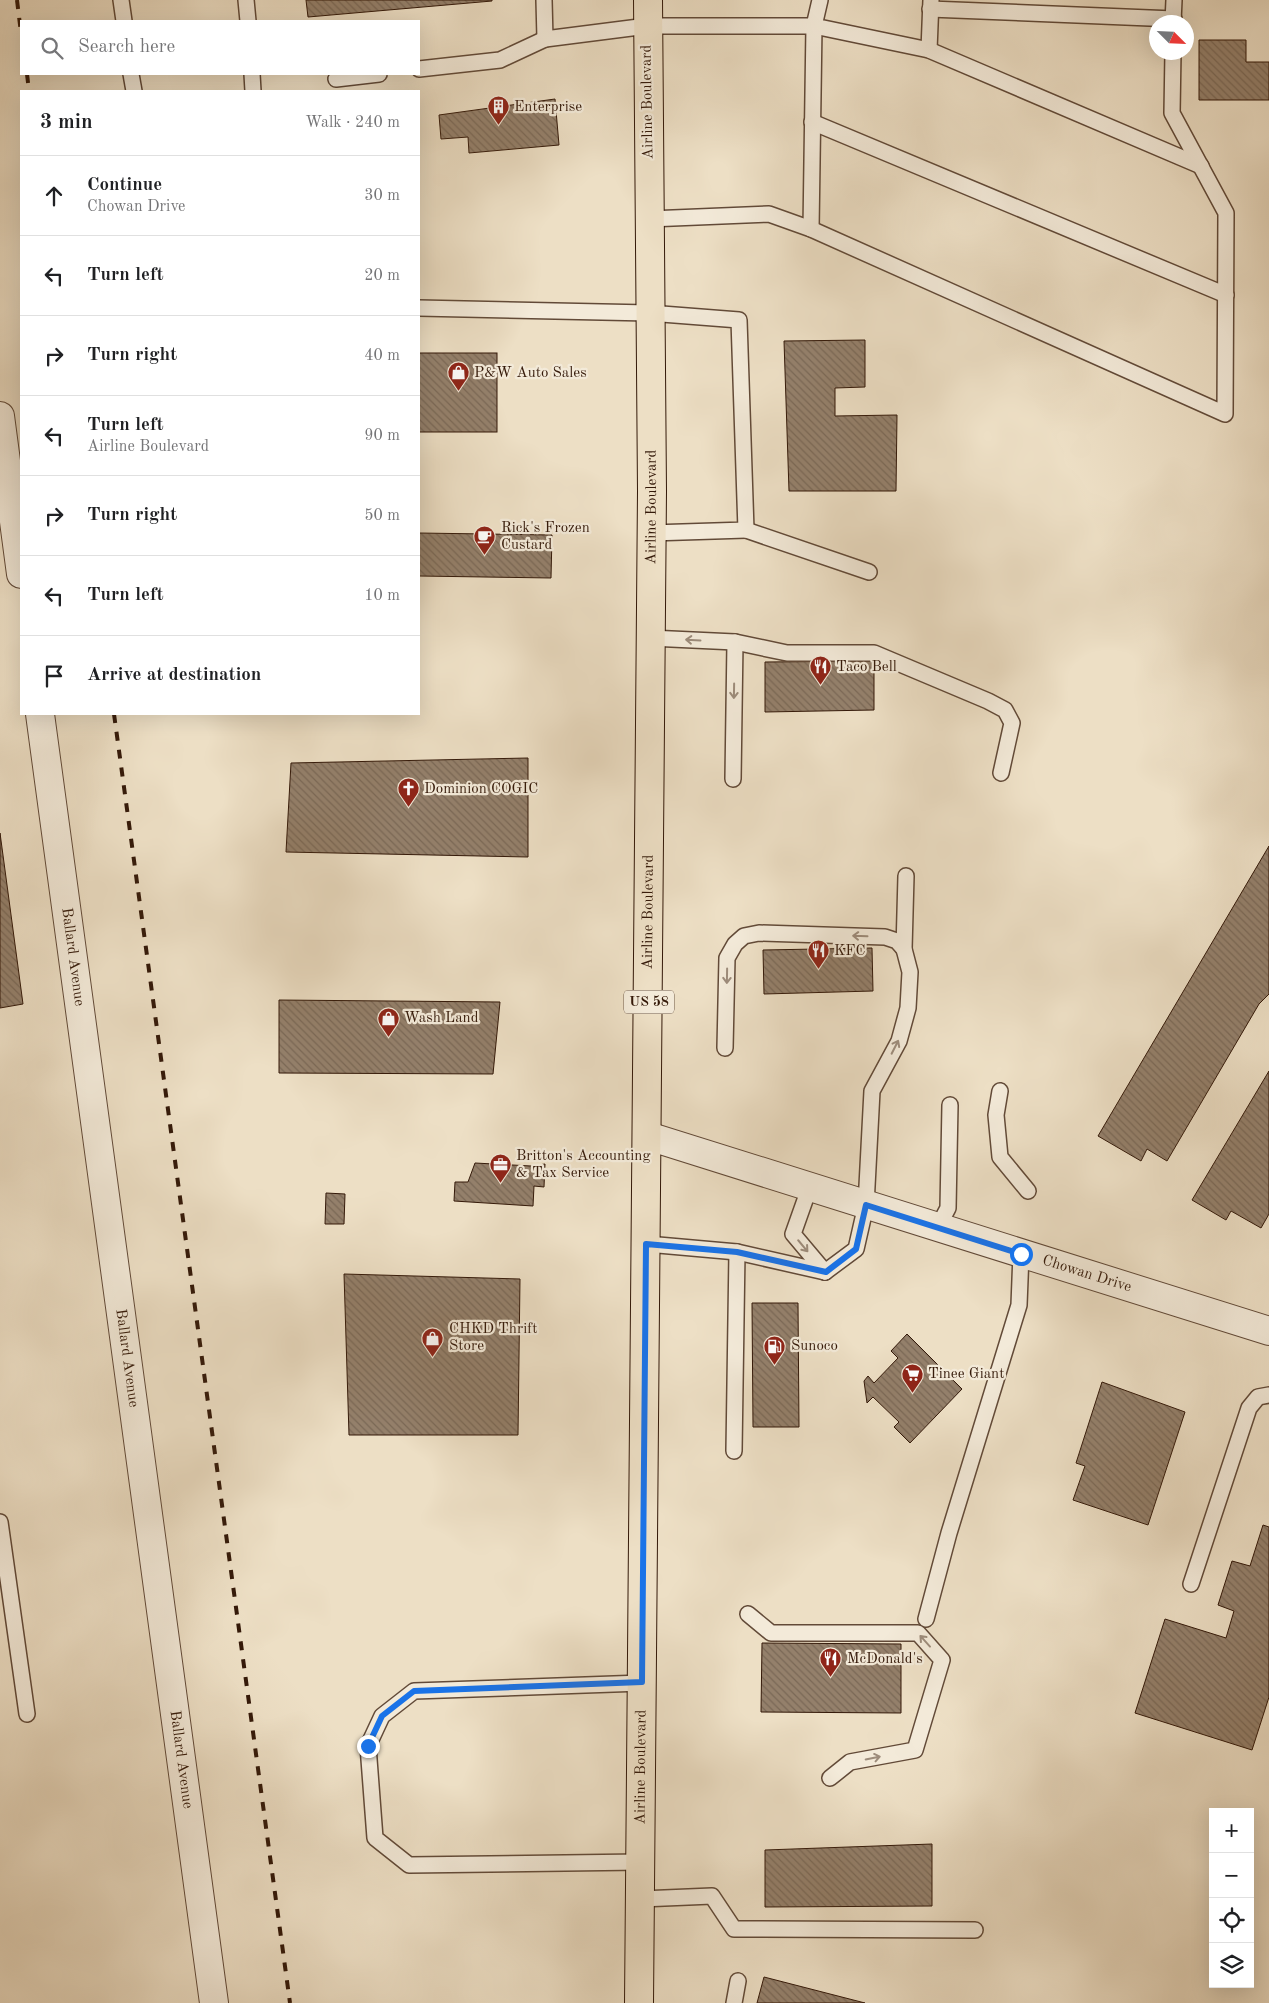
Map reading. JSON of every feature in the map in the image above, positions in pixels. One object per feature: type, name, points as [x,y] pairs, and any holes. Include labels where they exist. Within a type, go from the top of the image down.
[{"type":"main road","name":"Airline Boulevard","points":[[639,2003],[648,1136],[651,532],[647,13]]},
{"type":"street","points":[[0,416],[20,566]]},
{"type":"street","name":"Ballard Avenue","points":[[40,715],[214,2003]]},
{"type":"street","name":"Chowan Drive","points":[[648,1136],[1269,1331]]},
{"type":"lane","points":[[121,0],[124,20]]},
{"type":"lane","points":[[246,0],[248,20]]},
{"type":"lane","points":[[544,0],[545,39]]},
{"type":"lane","points":[[811,229],[814,26],[820,0]]},
{"type":"lane","points":[[1174,0],[1174,15]]},
{"type":"lane","points":[[929,50],[930,4],[1149,18]]},
{"type":"lane","points":[[420,69],[500,60],[545,39],[647,13],[814,26],[929,50],[1200,166]]},
{"type":"lane","points":[[649,219],[769,214],[811,229],[1225,414],[1226,213],[1172,113],[1173,60]]},
{"type":"lane","points":[[131,75],[134,90]]},
{"type":"lane","points":[[252,75],[253,90]]},
{"type":"lane","points":[[336,79],[370,75]]},
{"type":"lane","points":[[812,122],[1226,295]]},
{"type":"lane","points":[[420,308],[649,313],[739,320],[746,530]]},
{"type":"lane","points":[[651,532],[746,530],[869,572]]},
{"type":"lane","points":[[650,638],[735,642],[786,653],[874,653],[988,701],[1004,710],[1012,723],[1001,773]]},
{"type":"lane","points":[[733,779],[735,642]]},
{"type":"lane","points":[[826,1272],[856,1249],[866,1205],[872,1090],[899,1041],[908,1008],[910,972],[904,949],[906,876]]},
{"type":"lane","points":[[725,1048],[727,958],[735,944],[744,936],[759,933],[885,937],[897,941],[904,949]]},
{"type":"lane","points":[[1000,1091],[996,1115],[1000,1157],[1028,1190]]},
{"type":"lane","points":[[938,1227],[948,1208],[950,1105]]},
{"type":"lane","points":[[810,1186],[794,1234],[826,1272]]},
{"type":"lane","points":[[646,1244],[737,1252],[826,1272]]},
{"type":"lane","points":[[734,1450],[737,1252]]},
{"type":"lane","points":[[926,1619],[949,1533],[1019,1305],[1021,1254]]},
{"type":"lane","points":[[1192,1584],[1249,1408],[1258,1397],[1269,1395]]},
{"type":"lane","points":[[0,1522],[26,1714]]},
{"type":"lane","points":[[748,1614],[771,1633],[918,1633],[942,1660],[915,1750],[850,1762],[830,1778]]},
{"type":"lane","points":[[641,1862],[409,1865],[375,1838],[368,1746],[382,1716],[414,1691],[642,1682]]},
{"type":"lane","points":[[641,1899],[712,1896],[734,1929],[975,1930]]},
{"type":"lane","points":[[734,2003],[738,1981]]},
{"type":"building","points":[[306,0],[492,0],[492,1],[308,17]]},
{"type":"building","points":[[1199,40],[1246,40],[1246,62],[1269,62],[1269,100],[1199,100]]},
{"type":"building","name":"Enterprise","points":[[555,99],[559,145],[469,153],[468,137],[441,139],[439,115]]},
{"type":"building","points":[[865,340],[865,387],[835,388],[835,416],[897,415],[896,491],[789,491],[784,341]]},
{"type":"building","name":"P&W Auto Sales","points":[[420,353],[497,353],[497,432],[420,432]]},
{"type":"building","name":"Rick's Frozen Custard","points":[[420,533],[552,535],[551,578],[420,576]]},
{"type":"building","name":"Taco Bell","points":[[874,661],[874,710],[765,712],[765,662]]},
{"type":"building","name":"Dominion COGIC","points":[[528,758],[528,857],[286,852],[291,763]]},
{"type":"building","points":[[0,833],[23,1004],[0,1008]]},
{"type":"building","points":[[1269,846],[1269,994],[1259,1004],[1167,1161],[1147,1149],[1141,1161],[1098,1136]]},
{"type":"building","name":"KFC","points":[[872,948],[873,991],[764,994],[763,950]]},
{"type":"building","name":"Wash Land","points":[[279,1000],[500,1002],[493,1074],[279,1073]]},
{"type":"building","points":[[1269,1071],[1269,1214],[1261,1228],[1231,1211],[1226,1220],[1192,1200]]},
{"type":"building","name":"Britton's Accounting & Tax Service","points":[[475,1163],[531,1166],[545,1164],[544,1187],[534,1186],[533,1206],[454,1201],[455,1182],[468,1182]]},
{"type":"building","points":[[326,1193],[345,1194],[344,1224],[325,1224]]},
{"type":"building","name":"CHKD Thrift Store","points":[[344,1274],[520,1279],[518,1435],[349,1435]]},
{"type":"building","name":"Sunoco","points":[[752,1303],[798,1303],[799,1427],[753,1427]]},
{"type":"building","name":"Tinee Giant","points":[[907,1334],[962,1389],[910,1443],[894,1427],[899,1422],[873,1397],[867,1403],[864,1381],[868,1376],[874,1383],[898,1358],[891,1351]]},
{"type":"building","points":[[1102,1382],[1185,1412],[1148,1525],[1073,1500],[1085,1466],[1076,1463]]},
{"type":"building","points":[[1263,1525],[1269,1527],[1269,1697],[1252,1750],[1135,1713],[1165,1619],[1226,1638],[1234,1611],[1218,1605],[1232,1561],[1250,1566]]},
{"type":"building","name":"McDonald's","points":[[762,1643],[901,1644],[901,1713],[761,1712]]},
{"type":"building","points":[[932,1844],[932,1906],[765,1907],[765,1850]]},
{"type":"building","points":[[764,1977],[865,2003],[757,2003]]},
{"type":"railway","points":[[17,0],[20,25]]},
{"type":"railway","points":[[27,75],[29,90]]},
{"type":"railway","points":[[114,715],[290,2003]]},
{"type":"place","name":"Enterprise","points":[[498,126]]},
{"type":"place","name":"P&W Auto Sales","points":[[458,392]]},
{"type":"place","name":"Rick's Frozen Custard","points":[[485,556]]},
{"type":"place","name":"Taco Bell","points":[[820,686]]},
{"type":"place","name":"Dominion COGIC","points":[[408,808]]},
{"type":"place","name":"KFC","points":[[818,970]]},
{"type":"place","name":"Wash Land","points":[[388,1037]]},
{"type":"place","name":"Britton's Accounting & Tax Service","points":[[500,1184]]},
{"type":"place","name":"CHKD Thrift Store","points":[[433,1357]]},
{"type":"place","name":"Sunoco","points":[[775,1365]]},
{"type":"place","name":"Tinee Giant","points":[[912,1393]]},
{"type":"place","name":"McDonald's","points":[[831,1678]]},
{"type":"route","points":[[368,1746],[382,1716],[414,1691],[642,1682],[646,1244],[737,1252],[826,1272],[856,1249],[866,1205],[1021,1254]]}]
